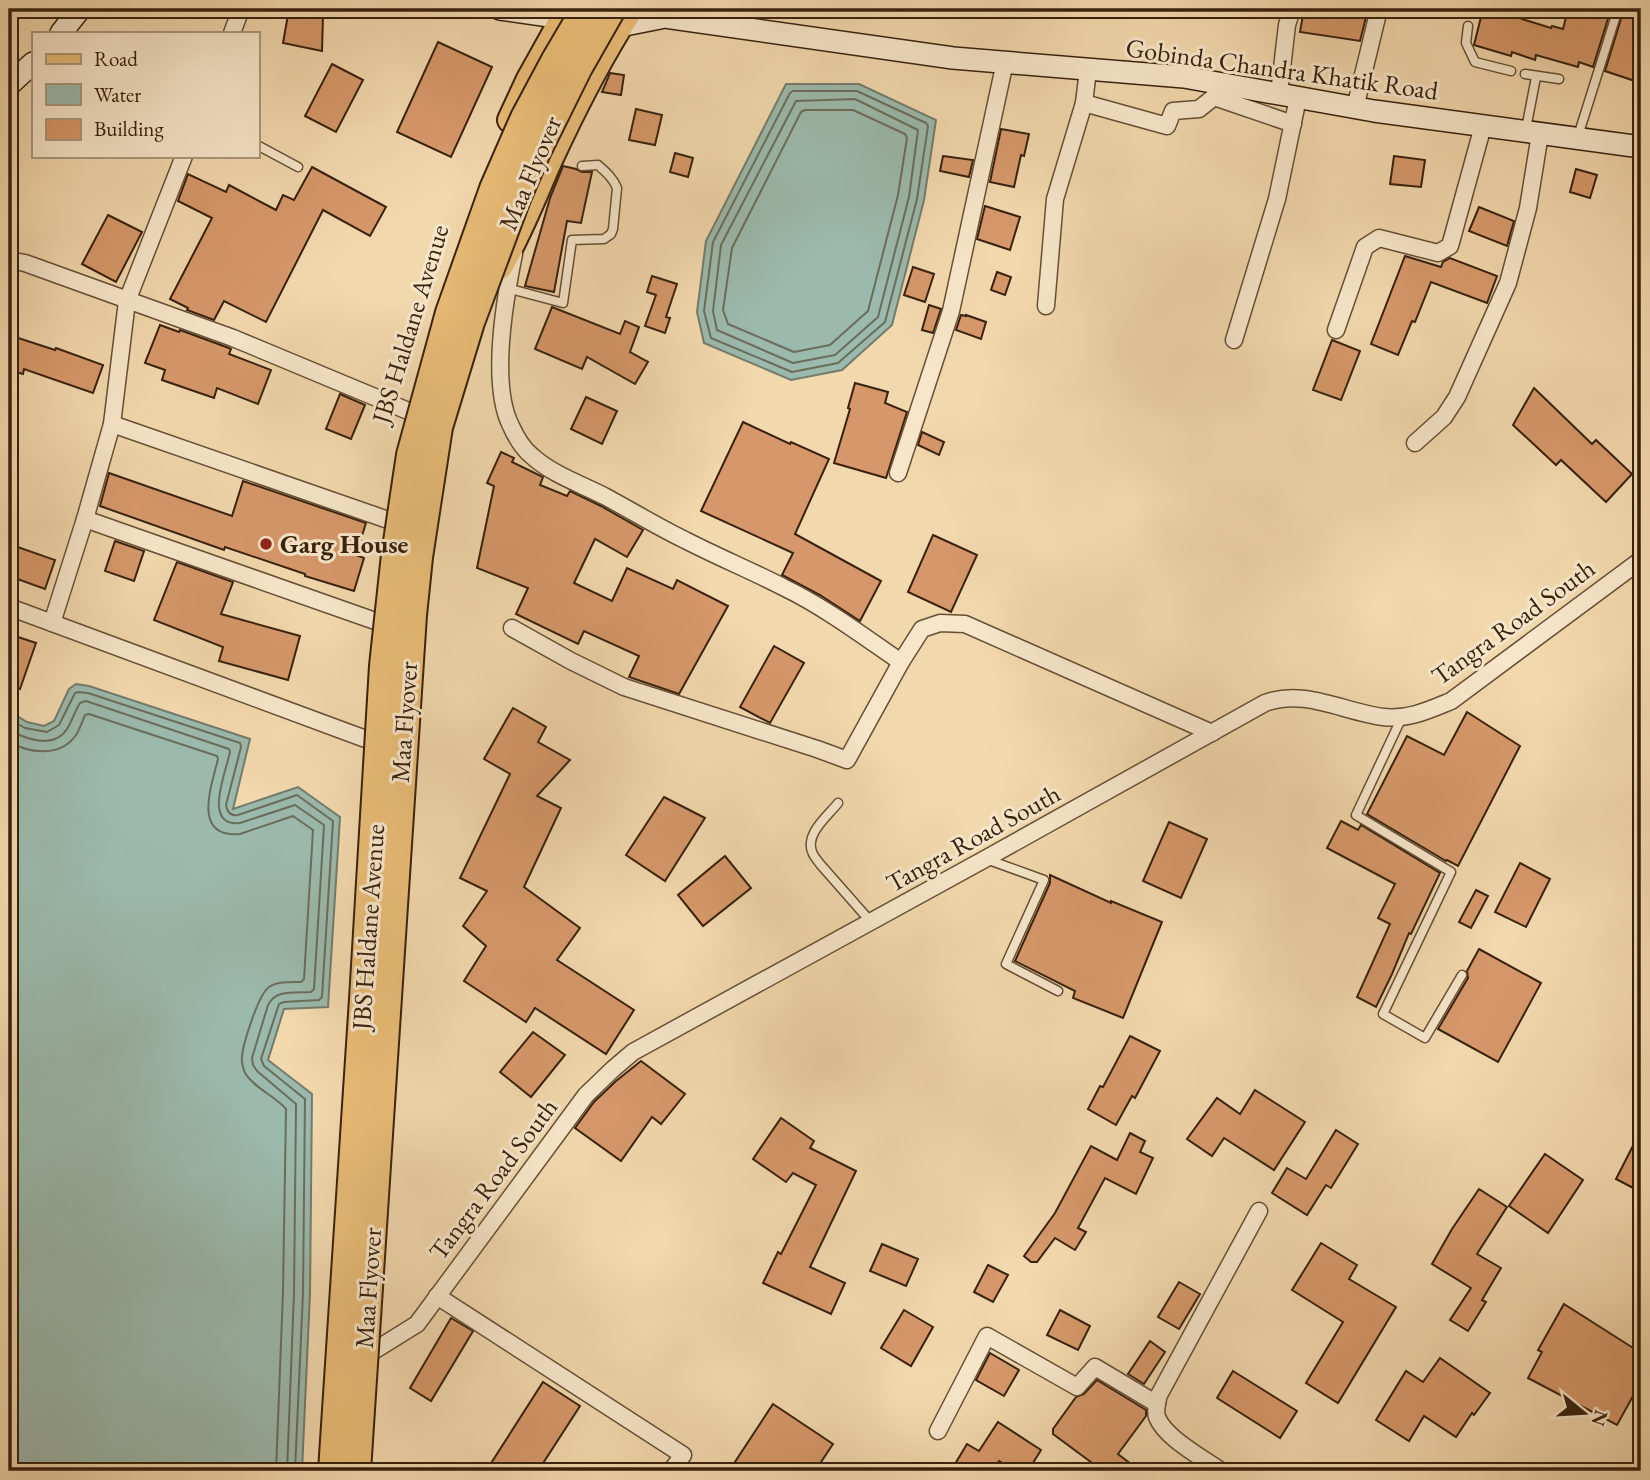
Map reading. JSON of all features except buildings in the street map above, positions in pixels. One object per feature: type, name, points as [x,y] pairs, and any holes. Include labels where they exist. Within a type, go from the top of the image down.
[{"type":"highway","name":"Maa Flyover","points":[[333,1471],[384,666],[396,555],[411,455],[450,313],[494,189],[525,118],[556,60],[572,12]]},
{"type":"highway","name":"Maa Flyover","points":[[356,1471],[412,615],[438,426],[470,323],[536,152],[572,79],[620,15]]},
{"type":"main road","points":[[62,32],[80,9]]},
{"type":"main road","name":"Gobinda Chandra Khatik Road","points":[[499,9],[620,15],[660,13],[953,58],[1184,78],[1355,108],[1577,139],[1640,151]]},
{"type":"main road","name":"JBS Haldane Avenue","points":[[324,1471],[340,1278],[379,601],[391,521],[408,430],[431,338],[492,160],[529,79],[572,12]]},
{"type":"main road","name":"JBS Haldane Avenue","points":[[364,1471],[409,752],[431,522],[441,461],[464,372],[496,274],[517,237],[620,15]]},
{"type":"main road","points":[[9,85],[32,63]]},
{"type":"street","points":[[232,32],[241,9]]},
{"type":"street","points":[[1234,340],[1277,199],[1293,124],[1289,96],[1287,25],[1292,9]]},
{"type":"street","points":[[1355,108],[1379,9]]},
{"type":"street","points":[[898,473],[951,311],[1005,62]]},
{"type":"street","points":[[1046,306],[1055,199],[1084,103],[1088,70]]},
{"type":"street","points":[[1084,103],[1167,126],[1173,111],[1199,109],[1214,97],[1293,124]]},
{"type":"street","points":[[1336,330],[1365,247],[1379,238],[1438,253],[1450,246],[1483,126]]},
{"type":"street","points":[[1415,443],[1444,417],[1457,397],[1508,283],[1528,208],[1533,133]]},
{"type":"street","points":[[52,623],[112,424],[127,301],[183,158]]},
{"type":"street","points":[[517,237],[501,352],[502,394],[509,424],[526,451],[542,464],[684,540],[785,587],[901,662]]},
{"type":"street","points":[[9,260],[25,263],[233,338],[413,413]]},
{"type":"street","points":[[112,424],[391,521]]},
{"type":"street","points":[[85,519],[378,622]]},
{"type":"street","name":"Tangra Road South","points":[[372,1352],[417,1324],[586,1095],[633,1052],[1265,703],[1278,698],[1295,697],[1383,717],[1402,717],[1422,713],[1451,701],[1641,560]]},
{"type":"street","points":[[9,607],[371,741]]},
{"type":"street","points":[[512,628],[624,687],[847,760],[922,629],[940,623],[965,624],[1212,733]]},
{"type":"street","points":[[1221,1471],[1164,1428],[1157,1416],[1157,1404],[1159,1395],[1259,1211]]},
{"type":"street","points":[[437,1296],[683,1455],[671,1471]]},
{"type":"street","points":[[938,1431],[987,1336],[1077,1387],[1095,1367],[1157,1404]]},
{"type":"street","points":[[334,1350],[372,1352]]},
{"type":"lane","points":[[1577,139],[1618,9]]},
{"type":"lane","points":[[1468,26],[1466,43],[1475,62],[1511,71]]},
{"type":"lane","points":[[1525,74],[1559,79]]},
{"type":"lane","points":[[1533,133],[1536,77]]},
{"type":"lane","points":[[259,146],[298,167]]},
{"type":"lane","points":[[508,288],[563,303],[572,240],[604,239],[611,234],[617,188],[609,174],[598,165],[582,166]]},
{"type":"lane","points":[[1402,717],[1356,815],[1451,872],[1383,1014],[1425,1038],[1462,975]]},
{"type":"lane","points":[[838,803],[814,832],[811,848],[820,864],[871,922]]},
{"type":"lane","points":[[985,859],[1044,880],[1006,964],[1058,991]]},
{"type":"water","points":[[786,84],[859,84],[936,120],[924,200],[892,325],[842,370],[791,380],[704,343],[697,312],[706,241]]},
{"type":"water","points":[[76,684],[250,739],[233,809],[298,787],[340,817],[328,1007],[284,1009],[268,1060],[312,1094],[310,1293],[302,1471],[9,1471],[9,711],[27,722],[44,726],[54,721],[69,689]]},
{"type":"place","name":"Garg House","points":[[266,544]]}]
